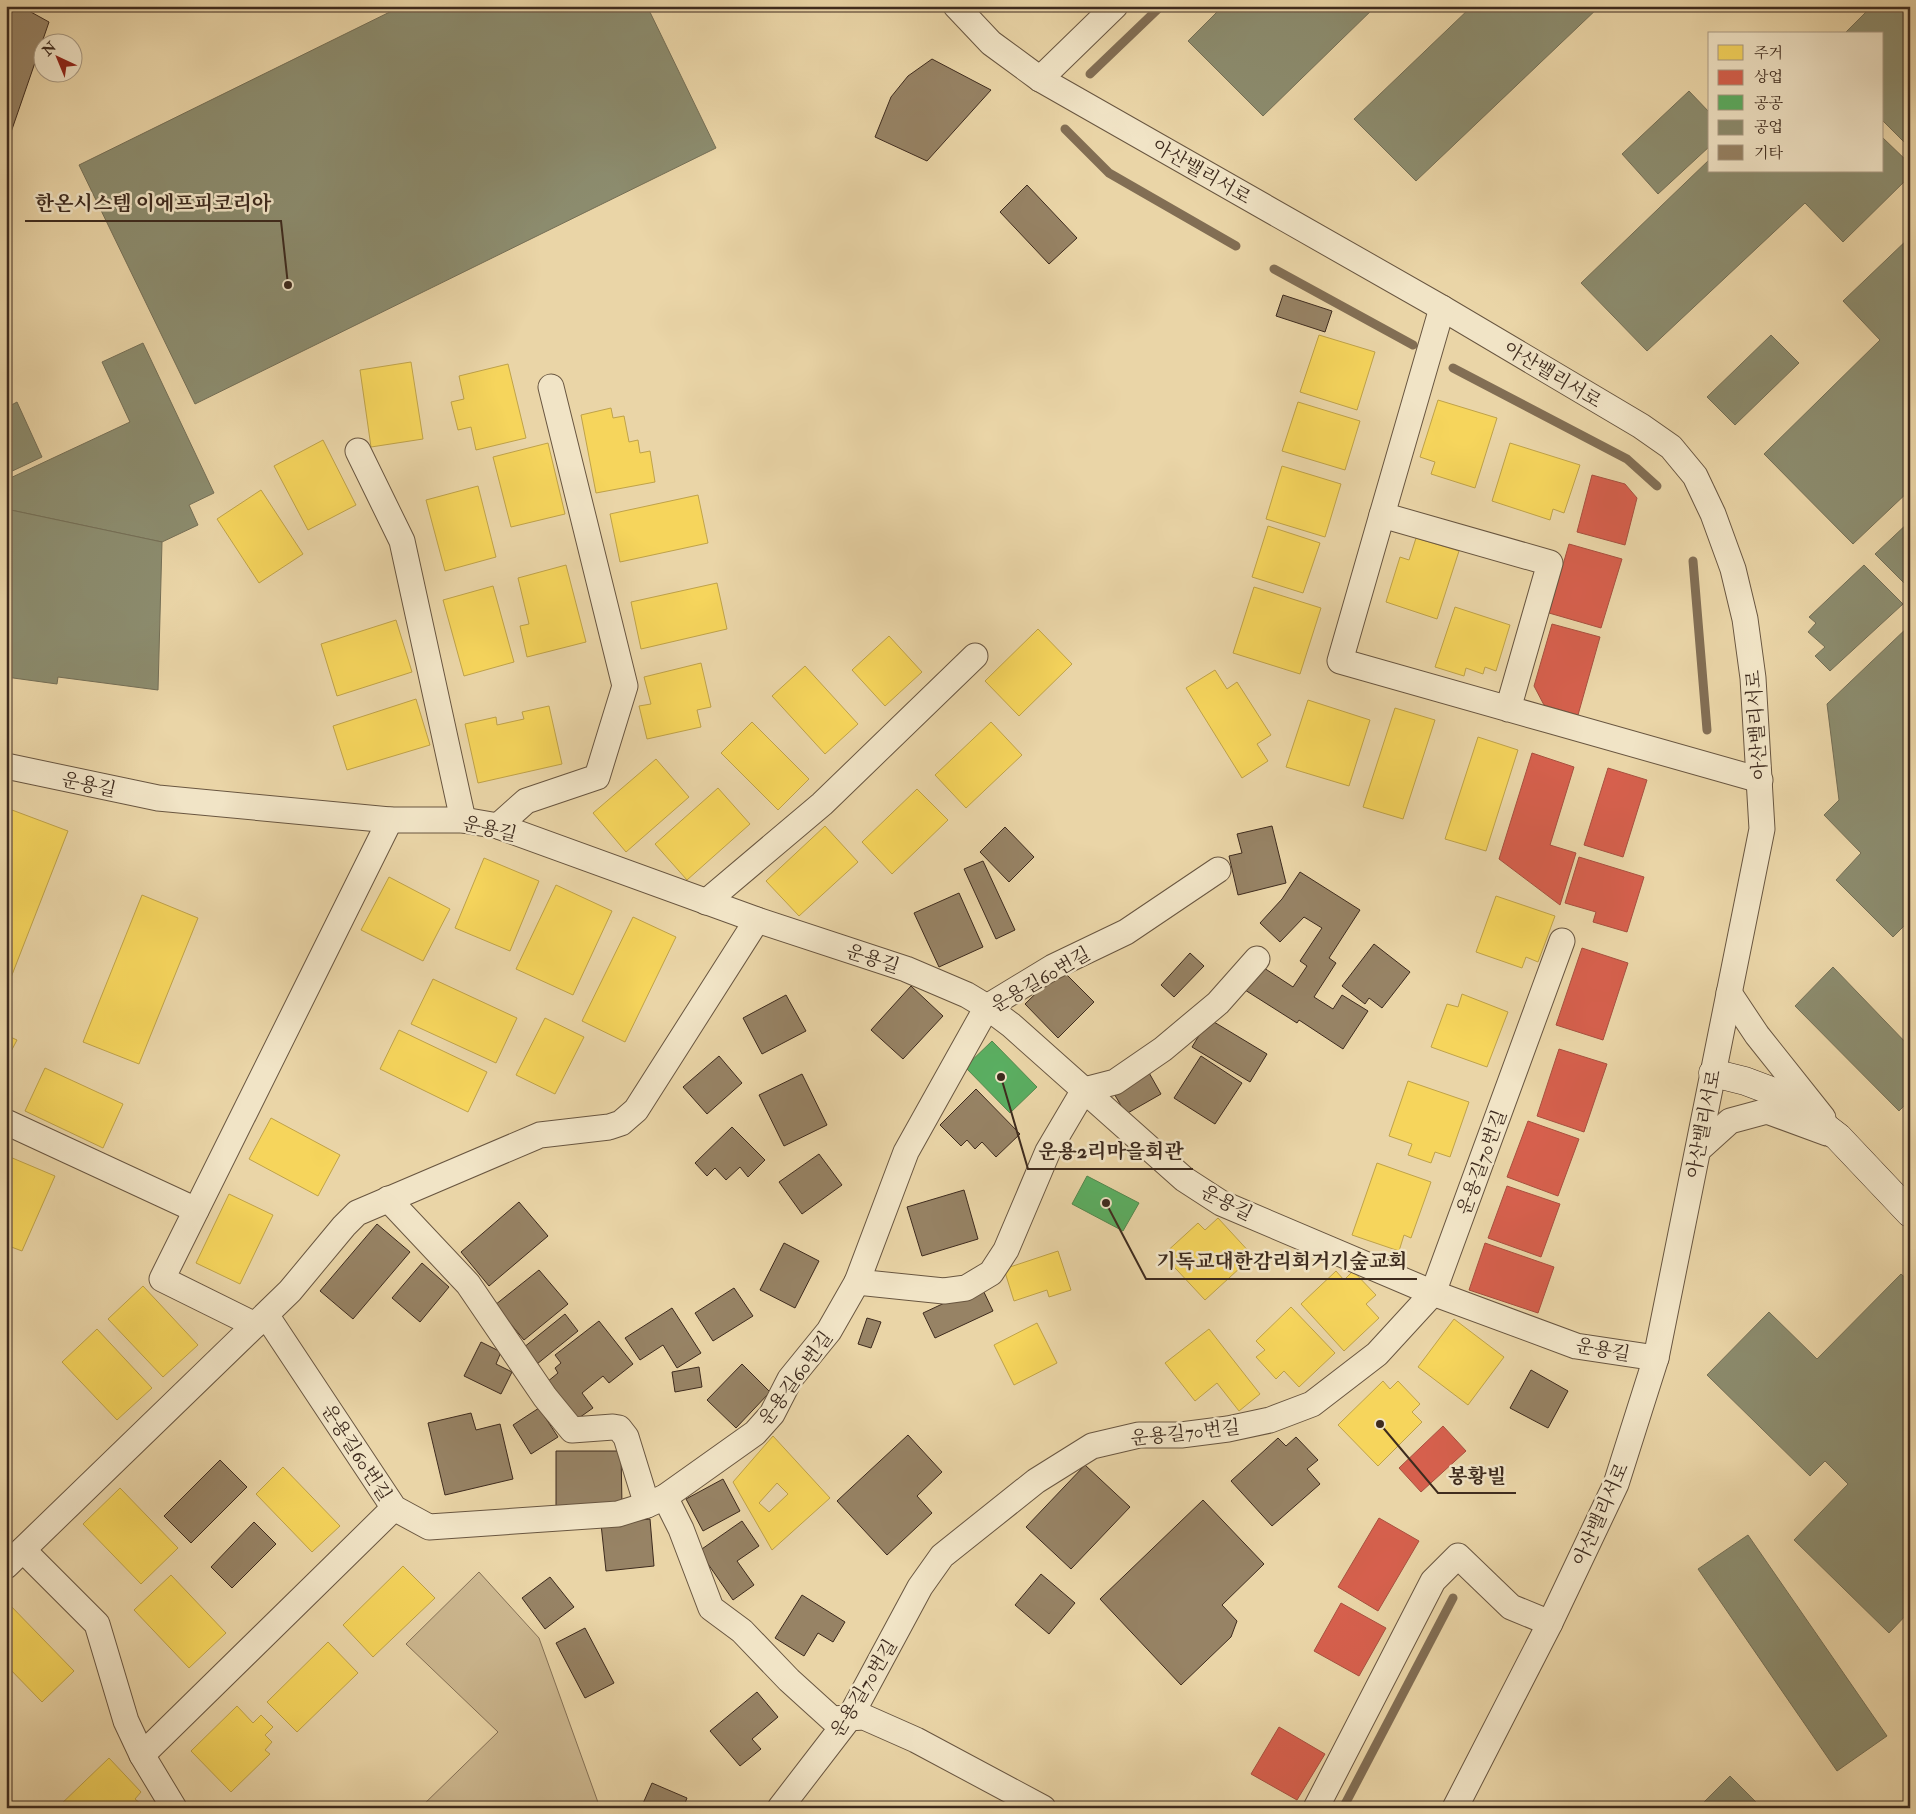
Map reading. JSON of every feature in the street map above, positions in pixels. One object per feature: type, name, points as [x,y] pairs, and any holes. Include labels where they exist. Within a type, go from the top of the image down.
[{"type":"street","name":"아산밸리서로","points":[[956,6],[991,43],[1040,79],[1442,308],[1641,426],[1671,447],[1695,476],[1713,514],[1733,569],[1745,619],[1753,678],[1762,829],[1656,1358],[1616,1484],[1550,1623],[1455,1808]]},
{"type":"street","points":[[1040,79],[1115,6]]},
{"type":"street","points":[[1442,308],[1340,661],[1760,780]]},
{"type":"street","points":[[498,826],[526,801],[597,776],[625,686],[551,387]]},
{"type":"street","points":[[358,451],[402,541],[463,820]]},
{"type":"street","points":[[1382,515],[1550,563],[1508,709]]},
{"type":"street","points":[[706,902],[822,804],[975,656]]},
{"type":"street","name":"운용길","points":[[6,766],[158,798],[390,820],[463,820],[498,826],[757,920],[906,969],[967,995],[987,1007],[1011,1025],[1184,1179],[1221,1203],[1433,1292],[1576,1346],[1656,1358]]},
{"type":"street","points":[[260,1320],[162,1279],[390,820]]},
{"type":"street","name":"운용길60번길","points":[[260,1320],[394,1508],[429,1526],[618,1514],[656,1501],[754,1433],[772,1414],[790,1379],[829,1332],[857,1282],[906,1152],[987,1007],[1052,967],[1126,932],[1218,870]]},
{"type":"street","points":[[174,1808],[142,1755],[126,1721],[97,1624],[15,1558],[290,1291],[357,1213],[540,1135],[609,1127],[621,1122],[636,1110],[757,920]]},
{"type":"street","name":"운용길70번길","points":[[780,1808],[850,1717],[920,1587],[942,1556],[1036,1481],[1092,1446],[1139,1435],[1181,1435],[1228,1430],[1270,1420],[1312,1404],[1376,1354],[1433,1292],[1562,941]]},
{"type":"street","points":[[857,1282],[944,1291],[966,1288],[991,1273],[1006,1250],[1048,1151],[1084,1090],[1115,1082],[1162,1049],[1218,1003],[1257,958]]},
{"type":"street","points":[[1729,993],[1757,1035],[1838,1138],[1910,1213]]},
{"type":"street","points":[[1713,1073],[1746,1081],[1785,1096],[1838,1138]]},
{"type":"street","points":[[1699,1149],[1730,1121],[1767,1111],[1838,1138]]},
{"type":"street","points":[[6,1122],[196,1210]]},
{"type":"street","points":[[388,1199],[468,1284],[540,1389],[572,1430],[619,1428],[626,1437],[656,1501],[681,1529],[711,1608],[742,1631],[789,1680],[832,1719],[864,1717],[916,1740],[1043,1808]]},
{"type":"street","points":[[142,1755],[394,1508]]},
{"type":"street","points":[[1316,1808],[1433,1581],[1458,1556],[1511,1607],[1550,1623]]},
{"type":"shaded area","points":[[479,1572],[539,1638],[600,1808],[420,1808],[498,1732],[406,1644]]},
{"type":"building: 주거","points":[[1319,335],[1375,352],[1357,410],[1300,392]]},
{"type":"building: 주거","points":[[411,362],[423,439],[371,447],[360,370]]},
{"type":"building: 주거","points":[[508,364],[526,438],[476,450],[471,427],[458,430],[451,402],[464,399],[459,376]]},
{"type":"building: 주거","points":[[1438,400],[1497,418],[1475,488],[1431,474],[1435,462],[1420,457]]},
{"type":"building: 주거","points":[[1298,402],[1360,421],[1345,470],[1282,451]]},
{"type":"building: 주거","points":[[611,408],[613,418],[624,416],[629,442],[638,440],[640,453],[650,451],[655,482],[596,493],[581,415]]},
{"type":"building: 주거","points":[[323,440],[356,505],[308,530],[274,466]]},
{"type":"building: 주거","points":[[548,443],[565,514],[511,527],[493,457]]},
{"type":"building: 주거","points":[[1510,443],[1580,465],[1564,513],[1553,509],[1550,520],[1492,501]]},
{"type":"building: 주거","points":[[1282,466],[1341,484],[1325,537],[1266,519]]},
{"type":"building: 주거","points":[[478,486],[496,557],[445,571],[426,500]]},
{"type":"building: 주거","points":[[261,490],[303,554],[259,583],[217,519]]},
{"type":"building: 주거","points":[[698,495],[708,543],[620,562],[610,514]]},
{"type":"building: 주거","points":[[1268,526],[1320,543],[1303,593],[1252,577]]},
{"type":"building: 주거","points":[[1416,538],[1459,551],[1437,619],[1386,602],[1400,557],[1409,560]]},
{"type":"building: 주거","points":[[566,565],[586,642],[527,657],[520,626],[529,624],[518,578]]},
{"type":"building: 주거","points":[[717,583],[727,629],[641,649],[631,602]]},
{"type":"building: 주거","points":[[493,586],[514,662],[464,676],[443,600]]},
{"type":"building: 주거","points":[[1254,587],[1321,608],[1300,674],[1233,653]]},
{"type":"building: 주거","points":[[1455,607],[1510,625],[1496,671],[1485,667],[1483,674],[1466,668],[1464,676],[1435,667]]},
{"type":"building: 주거","points":[[396,620],[412,672],[337,696],[321,644]]},
{"type":"building: 주거","points":[[1038,629],[1072,664],[1019,716],[985,681]]},
{"type":"building: 주거","points":[[889,636],[922,672],[885,706],[852,670]]},
{"type":"building: 주거","points":[[701,663],[711,707],[697,710],[701,727],[647,739],[639,706],[651,704],[644,677]]},
{"type":"building: 주거","points":[[805,666],[858,724],[825,754],[772,696]]},
{"type":"building: 주거","points":[[1215,670],[1227,689],[1237,682],[1271,735],[1257,744],[1268,761],[1242,778],[1186,688]]},
{"type":"building: 주거","points":[[416,699],[430,745],[347,770],[333,726]]},
{"type":"building: 주거","points":[[1308,700],[1370,720],[1349,786],[1286,767]]},
{"type":"building: 주거","points":[[549,706],[562,764],[478,783],[465,724],[496,717],[497,725],[524,719],[522,712]]},
{"type":"building: 주거","points":[[1395,708],[1435,720],[1403,819],[1363,807]]},
{"type":"building: 주거","points":[[752,722],[809,779],[778,810],[721,753]]},
{"type":"building: 주거","points":[[991,722],[1022,755],[966,808],[935,775]]},
{"type":"building: 주거","points":[[1478,737],[1518,750],[1486,851],[1445,839]]},
{"type":"building: 주거","points":[[656,759],[689,797],[626,852],[593,813]]},
{"type":"building: 주거","points":[[718,788],[750,824],[687,880],[655,844]]},
{"type":"building: 주거","points":[[917,789],[948,820],[892,874],[862,842]]},
{"type":"building: 주거","points":[[12,810],[68,831],[10,980],[6,979],[6,825]]},
{"type":"building: 주거","points":[[825,826],[858,862],[799,916],[766,881]]},
{"type":"building: 주거","points":[[484,858],[539,881],[510,951],[455,928]]},
{"type":"building: 주거","points":[[389,877],[450,909],[423,961],[361,930]]},
{"type":"building: 주거","points":[[556,885],[612,911],[573,995],[516,969]]},
{"type":"building: 주거","points":[[142,895],[198,918],[139,1064],[83,1042]]},
{"type":"building: 주거","points":[[1496,896],[1555,916],[1538,962],[1526,957],[1522,968],[1476,952]]},
{"type":"building: 주거","points":[[633,917],[676,937],[625,1042],[582,1021]]},
{"type":"building: 주거","points":[[433,979],[517,1018],[496,1063],[411,1024]]},
{"type":"building: 주거","points":[[1462,994],[1508,1012],[1487,1067],[1431,1047],[1447,1004],[1458,1007]]},
{"type":"building: 주거","points":[[545,1018],[584,1037],[555,1094],[516,1075]]},
{"type":"building: 주거","points":[[399,1030],[487,1072],[468,1112],[380,1069]]},
{"type":"building: 주거","points":[[6,1035],[17,1040],[6,1061]]},
{"type":"building: 주거","points":[[45,1068],[123,1104],[103,1148],[25,1111]]},
{"type":"building: 주거","points":[[1408,1081],[1469,1102],[1450,1157],[1435,1152],[1431,1163],[1408,1155],[1412,1144],[1389,1136]]},
{"type":"building: 주거","points":[[271,1118],[340,1155],[318,1196],[249,1159]]},
{"type":"building: 주거","points":[[10,1157],[55,1176],[22,1251],[6,1245],[6,1165]]},
{"type":"building: 주거","points":[[1377,1163],[1431,1182],[1411,1238],[1404,1235],[1399,1251],[1352,1235]]},
{"type":"building: 주거","points":[[229,1194],[273,1215],[240,1284],[196,1263]]},
{"type":"building: 주거","points":[[1218,1218],[1253,1256],[1205,1300],[1163,1255],[1198,1223],[1205,1230]]},
{"type":"building: 주거","points":[[1058,1251],[1071,1290],[1049,1297],[1047,1290],[1014,1301],[1004,1269]]},
{"type":"building: 주거","points":[[1336,1271],[1344,1280],[1353,1271],[1376,1295],[1366,1304],[1379,1318],[1344,1351],[1301,1304]]},
{"type":"building: 주거","points":[[143,1286],[198,1345],[163,1377],[108,1319]]},
{"type":"building: 주거","points":[[1291,1307],[1335,1353],[1299,1387],[1284,1371],[1276,1379],[1256,1357],[1265,1350],[1256,1341]]},
{"type":"building: 주거","points":[[1454,1319],[1504,1357],[1468,1405],[1418,1367]]},
{"type":"building: 주거","points":[[1037,1323],[1057,1363],[1014,1385],[994,1345]]},
{"type":"building: 주거","points":[[97,1329],[152,1388],[117,1420],[62,1362]]},
{"type":"building: 주거","points":[[1209,1329],[1260,1394],[1239,1411],[1217,1383],[1195,1401],[1165,1363]]},
{"type":"building: 주거","points":[[1383,1381],[1390,1389],[1398,1381],[1420,1404],[1412,1412],[1422,1422],[1378,1466],[1338,1425]]},
{"type":"building: 주거","points":[[773,1436],[830,1498],[772,1550],[733,1482]],"holes":[[[777,1483],[788,1494],[769,1512],[759,1503]]]},
{"type":"building: 주거","points":[[283,1467],[340,1526],[312,1552],[256,1494]]},
{"type":"building: 주거","points":[[120,1488],[178,1548],[141,1584],[83,1524]]},
{"type":"building: 주거","points":[[403,1566],[435,1598],[373,1657],[343,1625]]},
{"type":"building: 주거","points":[[171,1575],[226,1633],[189,1668],[134,1610]]},
{"type":"building: 주거","points":[[7,1602],[74,1671],[42,1702],[6,1665]]},
{"type":"building: 주거","points":[[328,1642],[358,1673],[297,1732],[267,1702]]},
{"type":"building: 주거","points":[[237,1706],[253,1723],[261,1715],[273,1727],[265,1735],[272,1742],[265,1750],[270,1754],[231,1792],[191,1751]]},
{"type":"building: 주거","points":[[109,1758],[141,1792],[135,1799],[141,1804],[137,1808],[57,1808]]},
{"type":"building: 상업","points":[[1592,475],[1625,484],[1637,498],[1625,545],[1577,532]]},
{"type":"building: 상업","points":[[1569,544],[1622,559],[1601,628],[1549,613]]},
{"type":"building: 상업","points":[[1552,624],[1600,637],[1578,715],[1544,705],[1534,686]]},
{"type":"building: 상업","points":[[1532,753],[1574,767],[1550,845],[1576,853],[1560,905],[1499,859]]},
{"type":"building: 상업","points":[[1608,768],[1647,780],[1623,857],[1584,845]]},
{"type":"building: 상업","points":[[1579,857],[1644,877],[1627,932],[1593,922],[1596,912],[1565,903]]},
{"type":"building: 상업","points":[[1582,948],[1628,963],[1603,1040],[1556,1025]]},
{"type":"building: 상업","points":[[1559,1049],[1607,1064],[1584,1132],[1537,1116]]},
{"type":"building: 상업","points":[[1528,1121],[1579,1139],[1558,1196],[1507,1177]]},
{"type":"building: 상업","points":[[1507,1186],[1560,1204],[1541,1257],[1488,1238]]},
{"type":"building: 상업","points":[[1485,1243],[1554,1267],[1538,1313],[1469,1290]]},
{"type":"building: 상업","points":[[1443,1426],[1466,1451],[1421,1492],[1399,1468]]},
{"type":"building: 상업","points":[[1379,1518],[1419,1541],[1378,1611],[1338,1587]]},
{"type":"building: 상업","points":[[1341,1603],[1386,1628],[1359,1676],[1314,1651]]},
{"type":"building: 상업","points":[[1279,1727],[1325,1754],[1297,1800],[1251,1774]]},
{"type":"building: 공공","points":[[992,1041],[1037,1087],[1010,1113],[965,1067]]},
{"type":"building: 공공","points":[[1087,1176],[1139,1203],[1123,1231],[1072,1204]]},
{"type":"building: 공업","points":[[402,6],[647,6],[716,148],[195,404],[79,165]]},
{"type":"building: 공업","points":[[1223,6],[1376,6],[1263,116],[1188,41]]},
{"type":"building: 공업","points":[[1472,6],[1600,6],[1416,181],[1354,119]]},
{"type":"building: 공업","points":[[1872,6],[1910,6],[1910,148],[1884,122],[1884,32],[1846,32]]},
{"type":"building: 공업","points":[[1689,91],[1708,111],[1708,148],[1658,194],[1622,154]]},
{"type":"building: 공업","points":[[1884,139],[1910,164],[1910,176],[1843,242],[1805,203],[1647,351],[1581,283],[1708,161],[1708,172],[1884,172]]},
{"type":"building: 공업","points":[[1910,237],[1910,490],[1853,544],[1764,454],[1880,340],[1843,301]]},
{"type":"building: 공업","points":[[1771,335],[1799,363],[1735,425],[1707,397]]},
{"type":"building: 공업","points":[[143,343],[214,493],[189,505],[198,525],[162,542],[6,509],[6,480],[130,422],[102,362]]},
{"type":"building: 공업","points":[[17,402],[42,457],[6,474],[6,408]]},
{"type":"building: 공업","points":[[6,509],[162,542],[158,690],[58,677],[57,684],[6,677]]},
{"type":"building: 공업","points":[[1910,521],[1910,589],[1875,554]]},
{"type":"building: 공업","points":[[1864,565],[1903,604],[1830,671],[1815,656],[1825,647],[1808,632],[1816,623],[1809,617]]},
{"type":"building: 공업","points":[[1910,625],[1910,920],[1893,937],[1836,880],[1861,853],[1824,815],[1839,800],[1827,704]]},
{"type":"building: 공업","points":[[1833,967],[1910,1047],[1910,1100],[1899,1111],[1795,1006]]},
{"type":"building: 공업","points":[[1901,1274],[1910,1282],[1910,1611],[1889,1633],[1794,1540],[1848,1484],[1825,1461],[1810,1476],[1707,1375],[1769,1312],[1817,1359]]},
{"type":"building: 공업","points":[[1748,1535],[1887,1736],[1837,1771],[1698,1569]]},
{"type":"building: 공업","points":[[1730,1776],[1762,1808],[1698,1808]]},
{"type":"building: 기타","points":[[6,6],[20,6],[49,22],[46,32],[32,32],[32,71],[9,138],[6,136]]},
{"type":"building: 기타","points":[[932,59],[991,90],[927,161],[875,137],[891,97],[908,76]]},
{"type":"building: 기타","points":[[1027,185],[1077,238],[1049,264],[1000,212]]},
{"type":"building: 기타","points":[[1283,295],[1332,311],[1325,332],[1276,316]]},
{"type":"building: 기타","points":[[1272,826],[1286,883],[1238,895],[1229,856],[1242,853],[1237,834]]},
{"type":"building: 기타","points":[[1005,827],[1034,857],[1009,882],[980,852]]},
{"type":"building: 기타","points":[[983,861],[1015,930],[996,939],[964,869]]},
{"type":"building: 기타","points":[[1300,872],[1360,910],[1329,958],[1336,963],[1314,997],[1333,1009],[1342,995],[1368,1011],[1343,1049],[1299,1020],[1297,1023],[1245,990],[1261,966],[1293,987],[1307,966],[1300,961],[1322,928],[1304,917],[1280,942],[1260,923],[1282,899]]},
{"type":"building: 기타","points":[[959,893],[983,947],[939,967],[914,913]]},
{"type":"building: 기타","points":[[1374,944],[1410,972],[1382,1008],[1369,998],[1365,1004],[1342,986]]},
{"type":"building: 기타","points":[[1190,953],[1204,966],[1174,997],[1161,985]]},
{"type":"building: 기타","points":[[1061,969],[1094,1002],[1058,1038],[1025,1004]]},
{"type":"building: 기타","points":[[911,986],[943,1016],[903,1059],[871,1030]]},
{"type":"building: 기타","points":[[786,995],[806,1031],[762,1054],[743,1018]]},
{"type":"building: 기타","points":[[1209,1019],[1267,1054],[1250,1082],[1192,1047]]},
{"type":"building: 기타","points":[[719,1056],[742,1083],[707,1114],[683,1087]]},
{"type":"building: 기타","points":[[1201,1056],[1242,1083],[1215,1124],[1174,1098]]},
{"type":"building: 기타","points":[[1148,1071],[1161,1094],[1126,1114],[1113,1092]]},
{"type":"building: 기타","points":[[802,1074],[827,1125],[784,1146],[759,1095]]},
{"type":"building: 기타","points":[[976,1089],[1020,1134],[996,1157],[982,1142],[975,1149],[967,1140],[961,1146],[940,1125]]},
{"type":"building: 기타","points":[[732,1127],[765,1160],[748,1177],[740,1167],[726,1180],[715,1168],[707,1176],[695,1163]]},
{"type":"building: 기타","points":[[819,1154],[842,1185],[802,1214],[779,1182]]},
{"type":"building: 기타","points":[[964,1190],[978,1239],[922,1256],[907,1207]]},
{"type":"building: 기타","points":[[519,1202],[548,1236],[489,1286],[461,1252]]},
{"type":"building: 기타","points":[[377,1224],[410,1252],[353,1319],[320,1291]]},
{"type":"building: 기타","points":[[784,1243],[819,1261],[795,1308],[760,1290]]},
{"type":"building: 기타","points":[[422,1263],[449,1287],[420,1322],[392,1298]]},
{"type":"building: 기타","points":[[539,1270],[568,1304],[524,1340],[495,1305]]},
{"type":"building: 기타","points":[[981,1286],[993,1311],[935,1338],[923,1313]]},
{"type":"building: 기타","points":[[734,1288],[753,1316],[713,1341],[695,1313]]},
{"type":"building: 기타","points":[[672,1308],[701,1353],[677,1368],[663,1345],[640,1360],[625,1338]]},
{"type":"building: 기타","points":[[565,1314],[578,1331],[537,1364],[523,1348]]},
{"type":"building: 기타","points":[[867,1318],[881,1322],[871,1348],[858,1344]]},
{"type":"building: 기타","points":[[599,1321],[633,1364],[609,1383],[603,1376],[582,1393],[593,1408],[576,1420],[547,1382],[558,1373],[555,1368],[561,1363],[555,1355]]},
{"type":"building: 기타","points":[[481,1342],[501,1352],[496,1364],[512,1372],[501,1394],[464,1376]]},
{"type":"building: 기타","points":[[742,1364],[770,1392],[736,1428],[707,1400]]},
{"type":"building: 기타","points":[[699,1367],[702,1387],[675,1392],[672,1372]]},
{"type":"building: 기타","points":[[1531,1370],[1568,1391],[1548,1428],[1510,1408]]},
{"type":"building: 기타","points":[[539,1408],[558,1437],[531,1454],[513,1425]]},
{"type":"building: 기타","points":[[471,1413],[476,1430],[500,1424],[513,1479],[445,1495],[428,1423]]},
{"type":"building: 기타","points":[[908,1435],[942,1472],[917,1496],[932,1513],[887,1555],[837,1501]]},
{"type":"building: 기타","points":[[1296,1437],[1318,1460],[1307,1469],[1320,1484],[1272,1526],[1231,1481],[1278,1438],[1286,1446]]},
{"type":"building: 기타","points":[[556,1451],[621,1451],[622,1506],[556,1506]]},
{"type":"building: 기타","points":[[220,1460],[247,1487],[191,1543],[164,1516]]},
{"type":"building: 기타","points":[[1085,1465],[1130,1507],[1071,1569],[1026,1527]]},
{"type":"building: 기타","points":[[723,1479],[740,1511],[703,1531],[686,1499]]},
{"type":"building: 기타","points":[[1203,1500],[1264,1564],[1222,1605],[1237,1621],[1231,1637],[1181,1685],[1100,1599]]},
{"type":"building: 기타","points":[[650,1519],[654,1566],[606,1571],[601,1524]]},
{"type":"building: 기타","points":[[742,1521],[759,1546],[737,1561],[754,1585],[733,1600],[699,1551]]},
{"type":"building: 기타","points":[[254,1522],[276,1544],[232,1588],[211,1567]]},
{"type":"building: 기타","points":[[1041,1574],[1075,1603],[1049,1634],[1015,1605]]},
{"type":"building: 기타","points":[[550,1577],[574,1607],[545,1629],[522,1598]]},
{"type":"building: 기타","points":[[802,1595],[845,1622],[833,1642],[818,1633],[804,1656],[775,1638]]},
{"type":"building: 기타","points":[[585,1628],[614,1683],[585,1698],[556,1643]]},
{"type":"building: 기타","points":[[757,1692],[778,1717],[752,1739],[761,1749],[740,1766],[710,1731]]},
{"type":"building: 기타","points":[[652,1783],[687,1798],[683,1808],[641,1808]]},
{"type":"waterway","points":[[1090,74],[1161,6]]},
{"type":"waterway","points":[[1065,129],[1109,173],[1236,246]]},
{"type":"waterway","points":[[1274,269],[1413,345]]},
{"type":"waterway","points":[[1453,368],[1627,459],[1657,486]]},
{"type":"waterway","points":[[1693,561],[1707,730]]},
{"type":"waterway","points":[[1343,1808],[1453,1598]]},
{"type":"place","name":"한온시스템 이에프피코리아","points":[[288,285]]},
{"type":"place","name":"운용2리마을회관","points":[[1001,1077]]},
{"type":"place","name":"기독교대한감리회거기숲교회","points":[[1106,1203]]},
{"type":"place","name":"봉황빌","points":[[1380,1424]]}]
